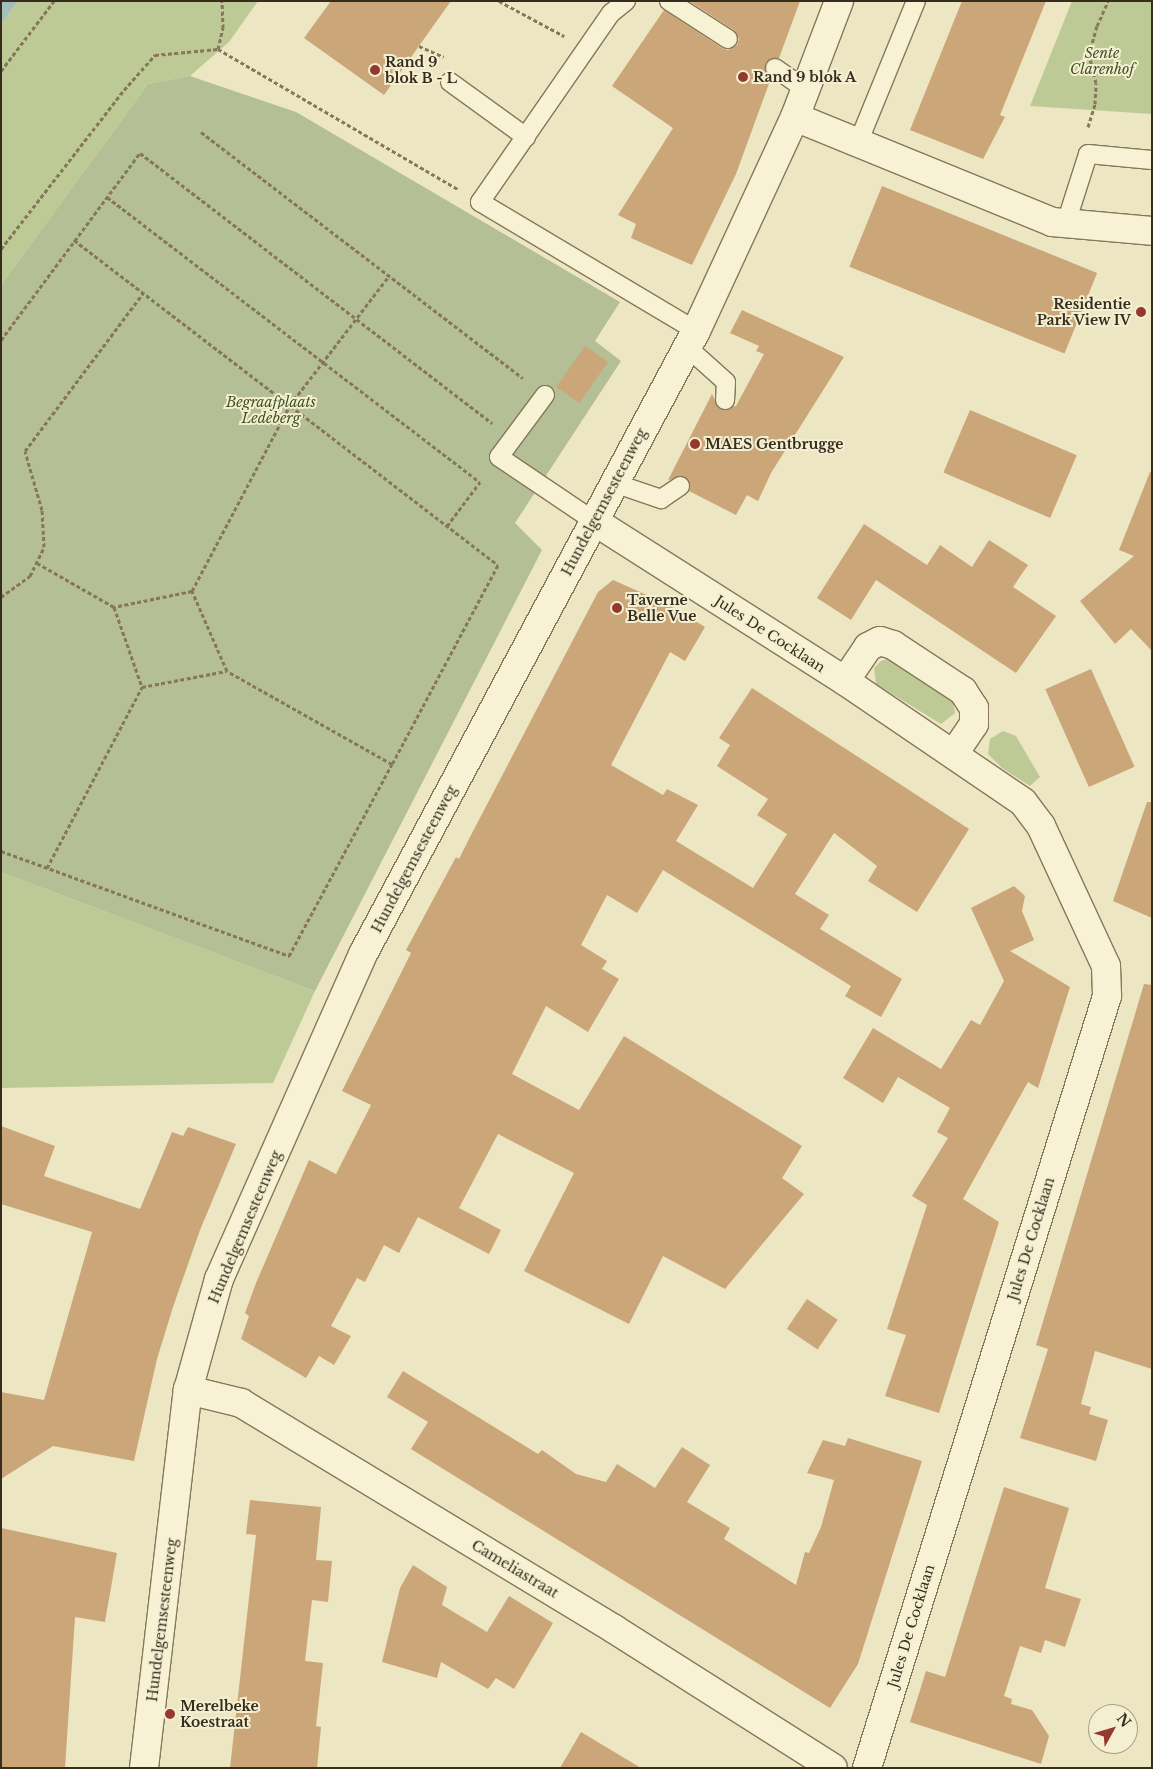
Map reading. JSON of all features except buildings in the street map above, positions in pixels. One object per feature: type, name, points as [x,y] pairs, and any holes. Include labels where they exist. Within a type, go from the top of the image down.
[{"type":"street","name":"Hundelgemsesteenweg","points":[[144,1768],[188,1390],[219,1279],[363,954],[692,339],[795,117],[839,1]]},
{"type":"street","points":[[795,117],[1052,222],[1152,231]]},
{"type":"street","name":"Jules De Cocklaan","points":[[594,521],[845,681],[1023,802],[1034,814],[1106,966],[1107,996],[866,1768]]},
{"type":"street","points":[[845,681],[868,647],[880,641],[894,645],[955,686],[974,708],[974,724],[954,754]]},
{"type":"street","name":"Cameliastraat","points":[[188,1390],[241,1403],[614,1629],[833,1768]]},
{"type":"lane","points":[[626,1],[611,13],[480,202],[692,339],[726,382],[725,400]]},
{"type":"lane","points":[[669,1],[728,39]]},
{"type":"lane","points":[[858,142],[916,1]]},
{"type":"lane","points":[[775,68],[806,90]]},
{"type":"lane","points":[[450,82],[526,137]]},
{"type":"lane","points":[[1066,223],[1088,154],[1152,160]]},
{"type":"lane","points":[[545,395],[499,457],[594,521]]},
{"type":"lane","points":[[614,483],[661,500],[680,486]]},
{"type":"path","points":[[1,71],[54,1]]},
{"type":"path","points":[[218,49],[224,28],[222,1]]},
{"type":"path","points":[[499,1],[587,48]]},
{"type":"path","points":[[1087,130],[1095,104],[1096,83],[1089,54],[1097,26],[1108,1]]},
{"type":"path","points":[[1,250],[124,90],[155,55],[218,49],[480,202]]},
{"type":"path","points":[[201,132],[545,395]]},
{"type":"path","points":[[1,340],[140,154],[512,439]]},
{"type":"path","points":[[107,197],[480,482]]},
{"type":"path","points":[[1,851],[289,956],[498,565],[74,240]]},
{"type":"path","points":[[192,592],[290,405],[389,276]]},
{"type":"path","points":[[1,598],[21,585],[37,563],[44,546],[44,529],[25,450],[143,293]]},
{"type":"path","points":[[447,526],[499,457]]},
{"type":"path","points":[[37,563],[114,607],[192,592]]},
{"type":"path","points":[[192,592],[227,671],[392,764]]},
{"type":"path","points":[[47,868],[142,686],[114,607]]},
{"type":"path","points":[[142,686],[227,671]]},
{"type":"green space","points":[[18,1],[258,1],[229,42],[190,76],[148,84],[1,285],[1,24]]},
{"type":"green space","name":"Sente Clarenhof","points":[[1072,1],[1152,1],[1152,114],[1030,106]]},
{"type":"green space","name":"Begraafplaats Ledeberg","points":[[190,76],[296,112],[620,302],[595,341],[621,361],[515,523],[542,550],[315,991],[1,872],[1,285],[148,84]]},
{"type":"green space","points":[[896,656],[952,694],[955,713],[941,724],[876,684],[874,668],[881,661]]},
{"type":"green space","points":[[1003,731],[1016,736],[1040,777],[1030,786],[1002,768],[988,754],[990,739]]},
{"type":"green space","points":[[1,872],[315,991],[273,1083],[1,1088]]},
{"type":"water","points":[[1,1],[18,1],[1,24]]},
{"type":"place","name":"Rand 9 blok B - L","points":[[375,70]]},
{"type":"place","name":"Rand 9 blok A","points":[[743,77]]},
{"type":"place","name":"Residentie Park View IV","points":[[1141,312]]},
{"type":"place","name":"MAES Gentbrugge","points":[[695,444]]},
{"type":"place","name":"Taverne Belle Vue","points":[[617,608]]},
{"type":"place","name":"Merelbeke Koestraat","points":[[170,1714]]}]
